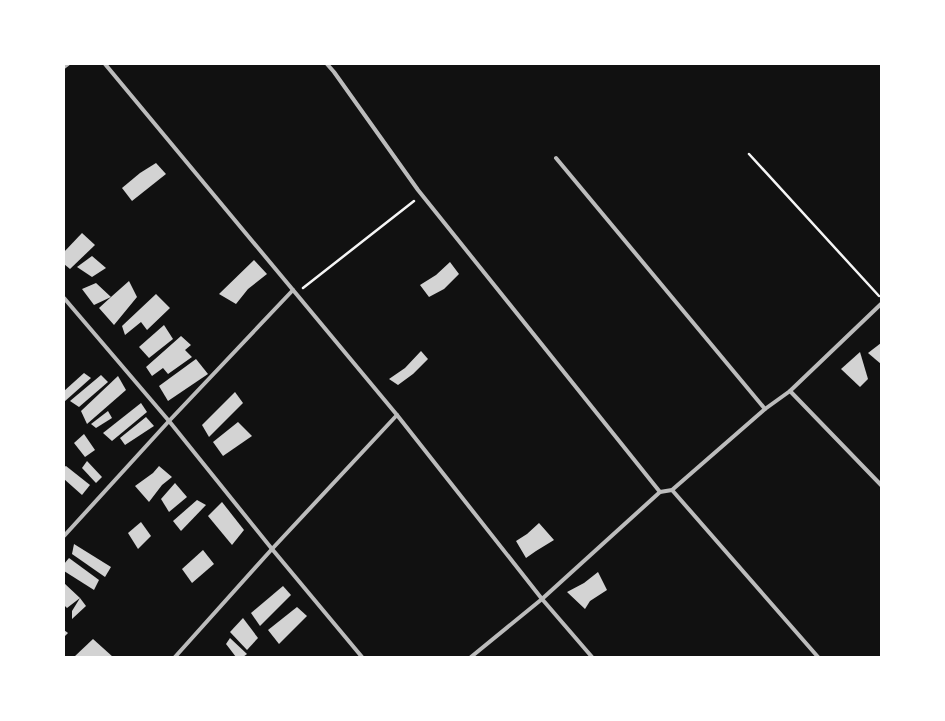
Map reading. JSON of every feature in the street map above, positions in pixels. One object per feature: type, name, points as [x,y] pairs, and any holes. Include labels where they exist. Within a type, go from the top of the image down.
[{"type":"street","points":[[64,67],[68,64]]},
{"type":"street","points":[[105,64],[397,415],[542,599],[592,657]]},
{"type":"street","points":[[327,64],[418,190],[660,492]]},
{"type":"street","points":[[556,158],[765,409]]},
{"type":"street","points":[[64,536],[169,421],[294,291]]},
{"type":"street","points":[[64,298],[169,421],[272,549],[362,657]]},
{"type":"street","points":[[471,657],[542,599],[660,492],[672,490],[765,409],[790,391],[881,304]]},
{"type":"street","points":[[790,391],[881,485]]},
{"type":"street","points":[[175,657],[272,549],[397,415]]},
{"type":"street","points":[[672,490],[818,657]]},
{"type":"path","points":[[749,154],[881,298]]},
{"type":"path","points":[[294,291],[422,194]]},
{"type":"building","points":[[156,163],[166,174],[132,201],[122,188],[140,173]]},
{"type":"building","points":[[82,233],[95,245],[70,269],[64,264],[64,252]]},
{"type":"building","points":[[92,256],[106,268],[92,277],[77,267]]},
{"type":"building","points":[[254,260],[267,274],[248,289],[236,304],[219,294]]},
{"type":"building","points":[[450,262],[459,274],[444,289],[429,297],[420,285],[436,275]]},
{"type":"building","points":[[129,281],[137,297],[114,325],[99,308]]},
{"type":"building","points":[[96,283],[111,297],[94,305],[82,289]]},
{"type":"building","points":[[156,294],[170,308],[147,330],[141,322],[125,335],[122,326]]},
{"type":"building","points":[[164,325],[173,339],[149,358],[139,347]]},
{"type":"building","points":[[181,336],[191,345],[185,350],[192,357],[168,374],[163,368],[152,376],[146,367]]},
{"type":"building","points":[[881,343],[881,364],[868,353]]},
{"type":"building","points":[[421,351],[428,359],[413,374],[398,385],[389,379],[405,368]]},
{"type":"building","points":[[860,352],[868,379],[860,387],[841,369]]},
{"type":"building","points":[[196,359],[208,374],[168,401],[159,386]]},
{"type":"building","points":[[84,373],[91,378],[64,402],[64,391]]},
{"type":"building","points":[[101,375],[108,382],[79,407],[70,401]]},
{"type":"building","points":[[118,376],[126,390],[87,424],[81,411]]},
{"type":"building","points":[[235,392],[243,403],[209,437],[202,425]]},
{"type":"building","points":[[141,403],[147,412],[112,441],[103,433]]},
{"type":"building","points":[[108,411],[112,418],[96,428],[91,424]]},
{"type":"building","points":[[146,417],[154,426],[125,445],[120,438]]},
{"type":"building","points":[[238,422],[252,436],[223,456],[213,442]]},
{"type":"building","points":[[84,434],[95,450],[85,457],[74,443]]},
{"type":"building","points":[[87,461],[102,477],[96,483],[82,468]]},
{"type":"building","points":[[66,466],[90,485],[82,495],[64,479],[64,467]]},
{"type":"building","points":[[159,466],[172,477],[162,485],[149,502],[135,486],[153,473]]},
{"type":"building","points":[[175,483],[187,497],[169,512],[161,499]]},
{"type":"building","points":[[197,500],[206,505],[181,531],[173,521]]},
{"type":"building","points":[[222,502],[244,530],[232,545],[208,516]]},
{"type":"building","points":[[141,522],[151,536],[138,549],[128,533]]},
{"type":"building","points":[[539,523],[554,540],[526,558],[516,541],[527,534]]},
{"type":"building","points":[[74,544],[111,567],[105,577],[72,554]]},
{"type":"building","points":[[203,550],[214,564],[192,583],[182,569]]},
{"type":"building","points":[[69,558],[99,580],[94,590],[64,571],[64,564]]},
{"type":"building","points":[[598,572],[607,590],[590,601],[585,609],[567,592],[584,583]]},
{"type":"building","points":[[64,583],[80,598],[67,608],[64,605]]},
{"type":"building","points":[[283,586],[291,595],[260,626],[251,613]]},
{"type":"building","points":[[80,598],[86,606],[72,619],[72,611]]},
{"type":"building","points":[[297,607],[307,616],[279,644],[268,630]]},
{"type":"building","points":[[243,618],[258,638],[247,650],[230,632]]},
{"type":"building","points":[[64,630],[68,633],[64,637]]},
{"type":"building","points":[[230,638],[247,654],[243,657],[236,657],[226,644]]},
{"type":"building","points":[[93,639],[113,657],[74,657]]}]
